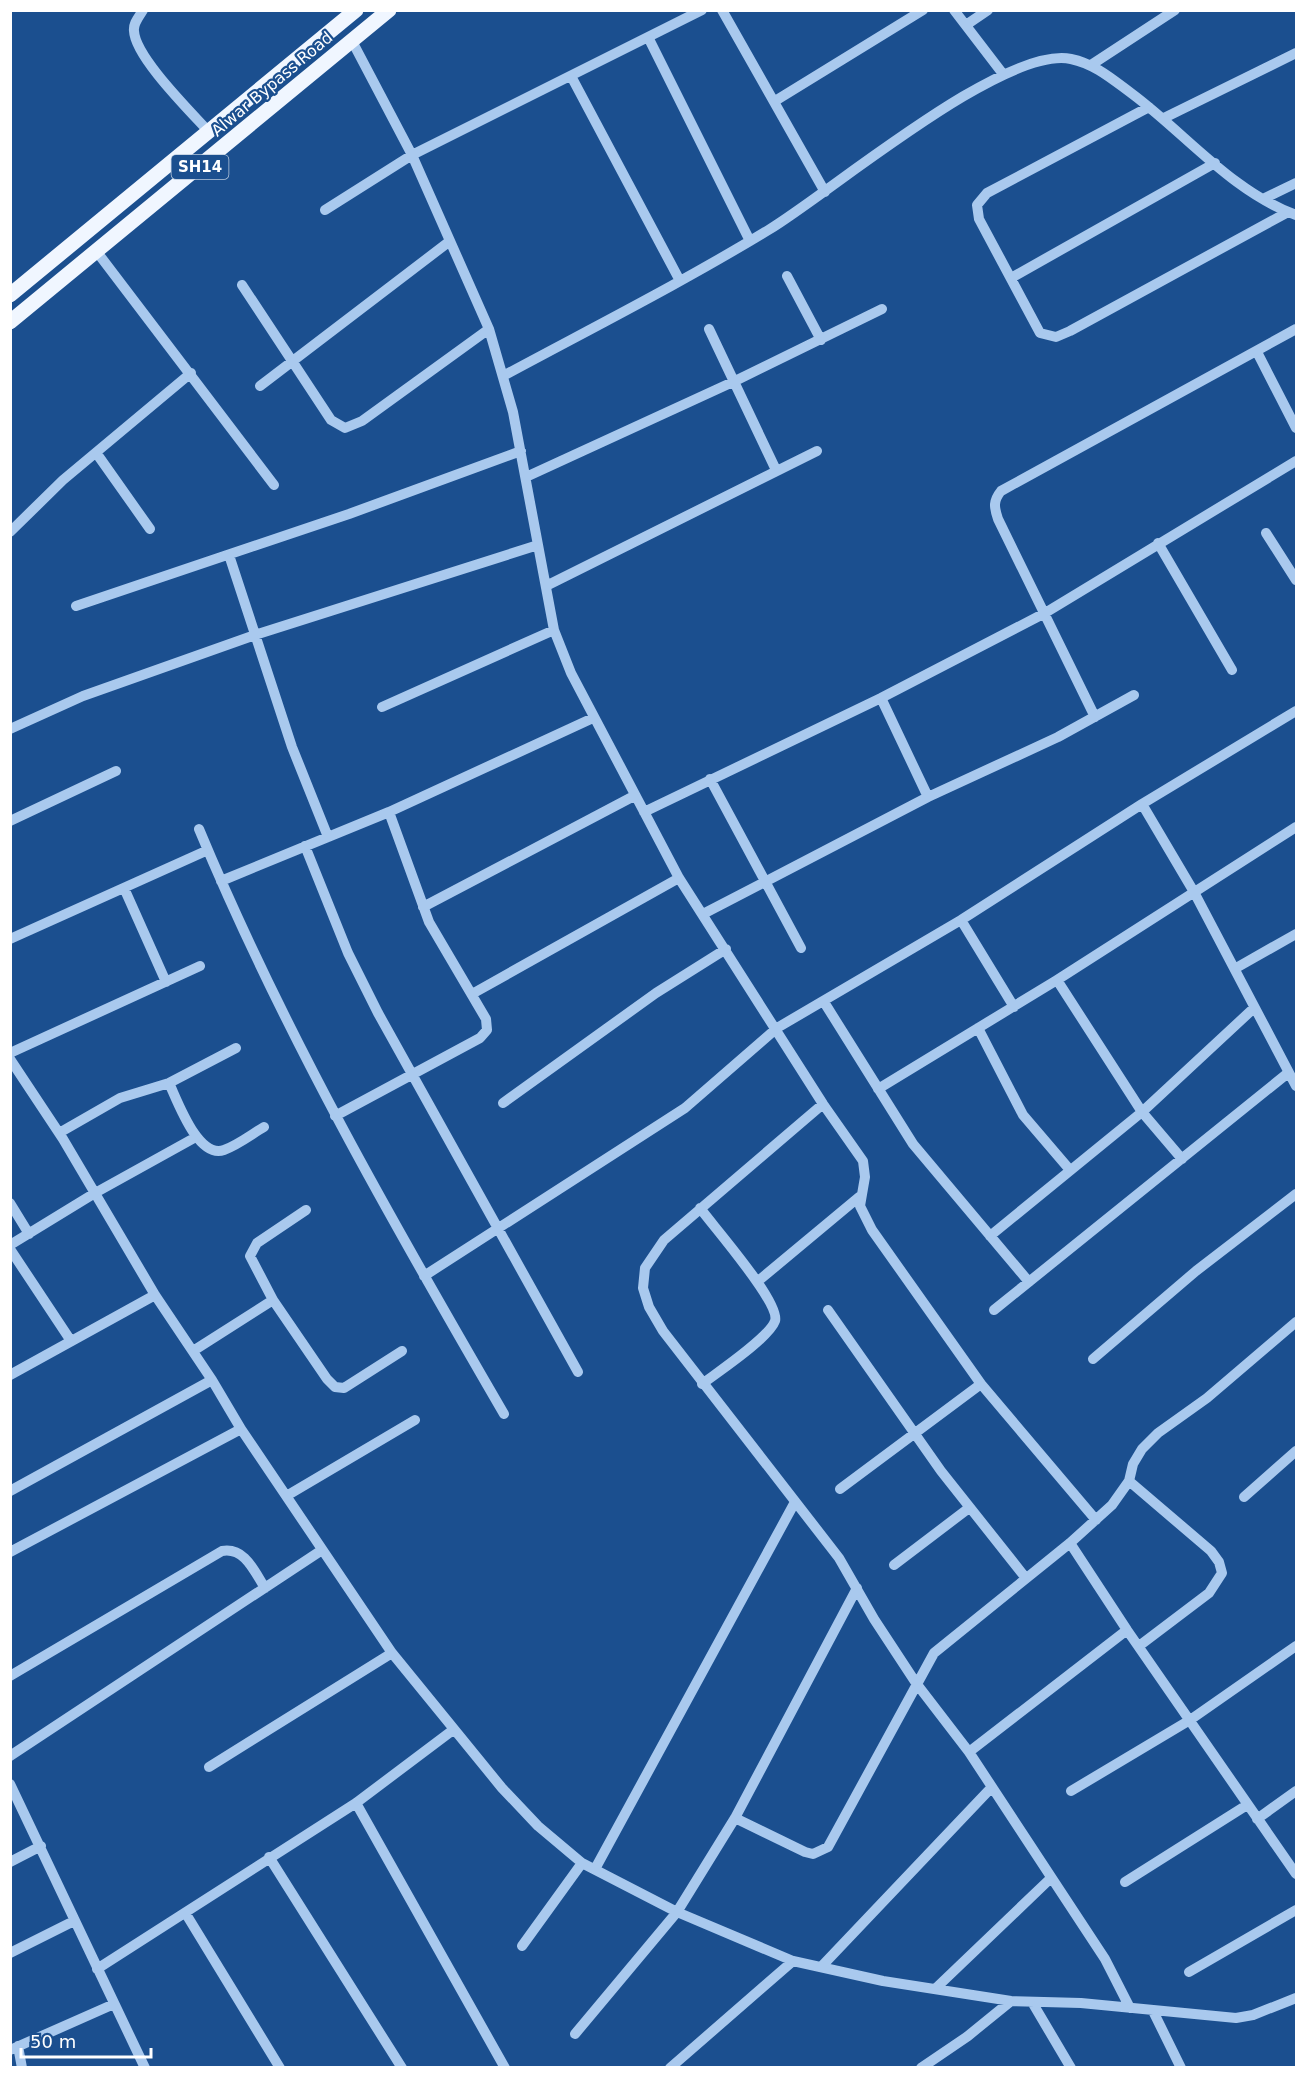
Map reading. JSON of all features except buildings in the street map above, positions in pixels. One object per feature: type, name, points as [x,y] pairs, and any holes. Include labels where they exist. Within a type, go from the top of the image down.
[{"type":"main road","name":"Alwar Bypass Road","points":[[10,295],[356,10]]},
{"type":"main road","name":"Alwar Bypass Road","points":[[10,322],[389,10]]},
{"type":"street","points":[[144,10],[135,22],[134,31],[142,52],[173,93],[209,132]]},
{"type":"street","points":[[361,10],[370,26]]},
{"type":"street","points":[[325,210],[412,155],[702,10]]},
{"type":"street","points":[[722,10],[825,192]]},
{"type":"street","points":[[775,101],[923,10]]},
{"type":"street","points":[[954,10],[1003,74]]},
{"type":"street","points":[[966,25],[988,10]]},
{"type":"street","points":[[1091,65],[1176,10]]},
{"type":"street","points":[[648,37],[750,241]]},
{"type":"street","points":[[352,40],[412,155],[489,329],[521,451],[554,630],[593,718],[679,878],[777,1028],[823,1104],[863,1161],[865,1177],[860,1206],[872,1230],[981,1384],[1096,1520]]},
{"type":"street","points":[[1164,118],[1296,52]]},
{"type":"street","points":[[503,376],[750,241],[825,192],[887,146],[1003,74],[1049,58],[1069,59],[1091,65],[1164,118],[1215,163],[1264,198],[1292,213]]},
{"type":"street","points":[[571,76],[679,279]]},
{"type":"street","points":[[1149,107],[982,199],[977,205],[979,219],[1040,333],[1056,337],[1292,213]]},
{"type":"street","points":[[1011,278],[1215,163]]},
{"type":"street","points":[[1264,198],[1296,183]]},
{"type":"street","points":[[260,386],[450,241]]},
{"type":"street","points":[[97,252],[274,485]]},
{"type":"street","points":[[787,276],[821,340]]},
{"type":"street","points":[[243,285],[331,420],[345,428],[362,421],[489,329]]},
{"type":"street","points":[[526,477],[735,381],[882,309]]},
{"type":"street","points":[[709,329],[776,470]]},
{"type":"street","points":[[1095,717],[998,519],[994,507],[995,497],[1001,491],[1296,329]]},
{"type":"street","points":[[1257,352],[1296,428]]},
{"type":"street","points":[[10,532],[55,488],[191,373]]},
{"type":"street","points":[[75,606],[229,555],[521,451]]},
{"type":"street","points":[[546,586],[816,451]]},
{"type":"street","points":[[97,453],[150,529]]},
{"type":"street","points":[[644,812],[881,698],[1045,614],[1158,543],[1296,461]]},
{"type":"street","points":[[1266,533],[1296,580]]},
{"type":"street","points":[[1158,543],[1232,670]]},
{"type":"street","points":[[10,729],[83,696],[255,635],[538,545]]},
{"type":"street","points":[[229,555],[292,747],[328,837]]},
{"type":"street","points":[[382,707],[554,630]]},
{"type":"street","points":[[703,914],[766,884],[928,797],[1095,717],[1134,695]]},
{"type":"street","points":[[881,698],[928,797]]},
{"type":"street","points":[[424,1276],[685,1108],[777,1028],[961,920],[1142,804],[1296,711]]},
{"type":"street","points":[[221,881],[390,812],[593,718]]},
{"type":"street","points":[[10,821],[116,771]]},
{"type":"street","points":[[710,779],[801,948]]},
{"type":"street","points":[[423,907],[634,796]]},
{"type":"street","points":[[1142,804],[1236,968],[1254,1008],[1296,1086]]},
{"type":"street","points":[[335,1116],[484,1035],[488,1025],[436,935],[423,907],[390,812]]},
{"type":"street","points":[[878,1089],[1014,1007],[1296,827]]},
{"type":"street","points":[[199,829],[285,1019],[335,1116],[504,1414]]},
{"type":"street","points":[[305,846],[348,953],[411,1076],[500,1228],[578,1372]]},
{"type":"street","points":[[10,939],[208,850]]},
{"type":"street","points":[[472,994],[679,878]]},
{"type":"street","points":[[124,888],[166,982]]},
{"type":"street","points":[[961,920],[1014,1007]]},
{"type":"street","points":[[1236,968],[1296,934]]},
{"type":"street","points":[[503,1103],[647,1000],[726,949]]},
{"type":"street","points":[[10,1053],[200,966]]},
{"type":"street","points":[[1057,980],[1142,1112],[1182,1159]]},
{"type":"street","points":[[824,1002],[913,1144],[1029,1282]]},
{"type":"street","points":[[990,1236],[1142,1112],[1254,1008]]},
{"type":"street","points":[[978,1028],[1023,1115],[1070,1170]]},
{"type":"street","points":[[59,1133],[120,1098],[169,1083],[236,1048]]},
{"type":"street","points":[[10,1059],[59,1133],[155,1295],[212,1380],[241,1429],[288,1495],[322,1550],[392,1653],[453,1730],[531,1818],[582,1863],[677,1912],[793,1960],[935,1989],[1011,2001],[1130,2008],[1236,2018],[1253,2016],[1296,1998]]},
{"type":"street","points":[[994,1310],[1288,1073]]},
{"type":"street","points":[[169,1083],[196,1137],[205,1147],[214,1151],[223,1150],[264,1126]]},
{"type":"street","points":[[823,1104],[700,1208],[652,1253],[645,1268],[643,1288],[649,1307],[663,1331],[702,1384],[838,1558],[916,1683],[969,1752],[1105,1959],[1130,2008]]},
{"type":"street","points":[[71,1341],[10,1247],[95,1193],[196,1137]]},
{"type":"street","points":[[1093,1359],[1196,1271],[1296,1194]]},
{"type":"street","points":[[757,1282],[860,1197]]},
{"type":"street","points":[[10,1203],[29,1234]]},
{"type":"street","points":[[700,1208],[757,1282],[776,1314],[775,1321],[765,1335],[702,1384]]},
{"type":"street","points":[[306,1210],[251,1249],[252,1262],[273,1300],[335,1387],[344,1388],[355,1383],[402,1351]]},
{"type":"street","points":[[10,1375],[155,1295]]},
{"type":"street","points":[[193,1351],[273,1300]]},
{"type":"street","points":[[828,1310],[914,1434],[969,1508],[1025,1577]]},
{"type":"street","points":[[735,1818],[805,1852],[821,1853],[834,1839],[934,1653],[1025,1577],[1070,1543],[1112,1505],[1129,1481],[1133,1464],[1142,1449],[1158,1433],[1207,1398],[1296,1322]]},
{"type":"street","points":[[10,1491],[212,1380]]},
{"type":"street","points":[[840,1489],[981,1384]]},
{"type":"street","points":[[288,1495],[415,1420]]},
{"type":"street","points":[[10,1552],[241,1429]]},
{"type":"street","points":[[1244,1497],[1296,1451]]},
{"type":"street","points":[[1129,1481],[1211,1551],[1219,1562],[1222,1573],[1209,1593],[1139,1646]]},
{"type":"street","points":[[596,1869],[795,1502]]},
{"type":"street","points":[[894,1565],[969,1508]]},
{"type":"street","points":[[1070,1543],[1127,1630],[1296,1874]]},
{"type":"street","points":[[10,1676],[222,1551],[232,1549],[240,1553],[266,1588]]},
{"type":"street","points":[[10,1756],[322,1550]]},
{"type":"street","points":[[575,2034],[677,1912],[735,1818],[857,1588]]},
{"type":"street","points":[[969,1752],[1127,1630]]},
{"type":"street","points":[[1071,1791],[1190,1720],[1296,1646]]},
{"type":"street","points":[[209,1767],[392,1653]]},
{"type":"street","points":[[97,1969],[356,1803],[453,1730]]},
{"type":"street","points":[[10,1784],[146,2067]]},
{"type":"street","points":[[821,1967],[992,1787]]},
{"type":"street","points":[[1257,1819],[1296,1791]]},
{"type":"street","points":[[356,1803],[505,2067]]},
{"type":"street","points":[[1125,1882],[1247,1805]]},
{"type":"street","points":[[10,1862],[41,1846]]},
{"type":"street","points":[[269,1857],[402,2067]]},
{"type":"street","points":[[522,1946],[582,1863]]},
{"type":"street","points":[[935,1989],[1051,1878]]},
{"type":"street","points":[[1189,1972],[1296,1910]]},
{"type":"street","points":[[186,1914],[280,2067]]},
{"type":"street","points":[[10,1953],[74,1921]]},
{"type":"street","points":[[670,2067],[793,1960]]},
{"type":"street","points":[[921,2067],[968,2036],[1011,2001]]},
{"type":"street","points":[[1032,2002],[1071,2067]]},
{"type":"street","points":[[22,2067],[14,2048],[114,2004]]},
{"type":"street","points":[[1153,2011],[1181,2067]]}]
